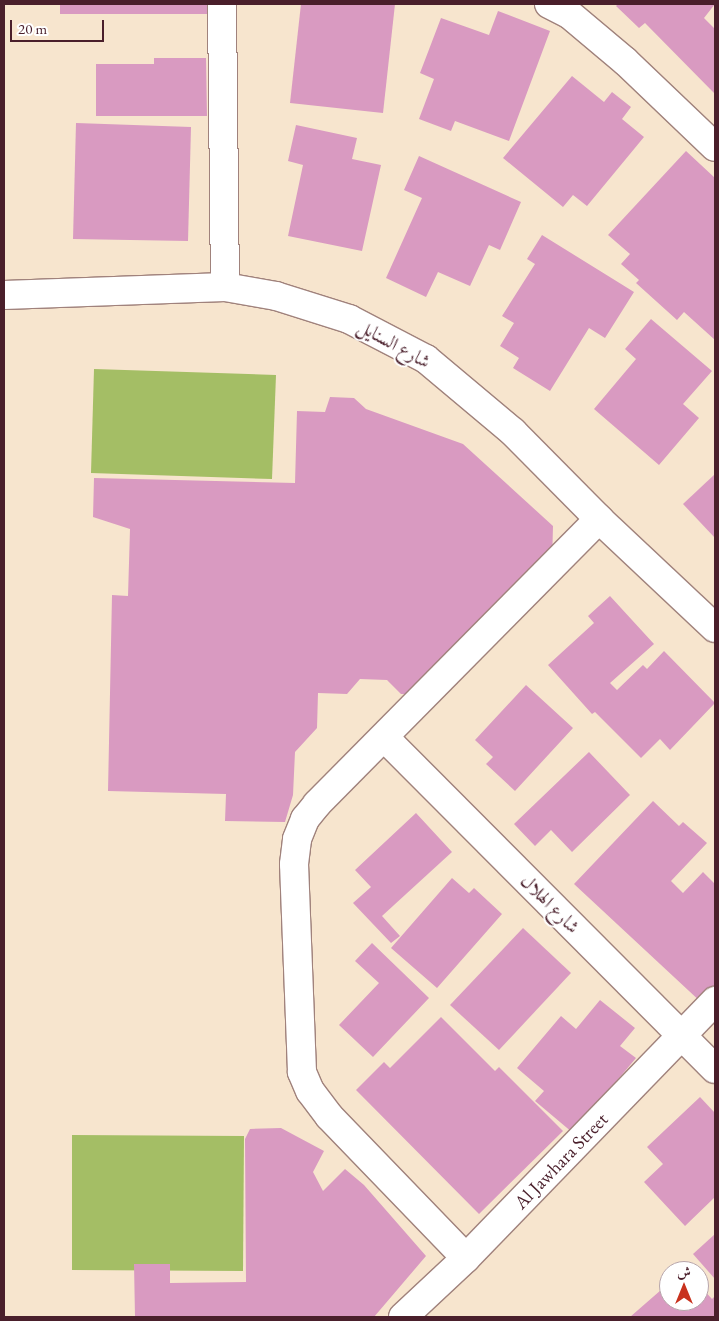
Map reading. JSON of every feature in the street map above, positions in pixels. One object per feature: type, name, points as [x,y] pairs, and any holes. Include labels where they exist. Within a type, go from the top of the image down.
[{"type":"street","points":[[222,4],[225,287]]},
{"type":"street","points":[[549,4],[569,14],[626,61],[715,147]]},
{"type":"street","name":"شارع السنايل","points":[[4,295],[225,287],[276,296],[349,319],[426,359],[513,432],[599,519],[715,628]]},
{"type":"street","points":[[466,1258],[330,1116],[310,1090],[302,1072],[294,864],[297,839],[305,819],[317,804],[385,738],[599,519]]},
{"type":"street","name":"شارع الهلال","points":[[385,738],[715,1070]]},
{"type":"street","name":"Al Jawhara Street","points":[[403,1317],[466,1258],[715,1001]]},
{"type":"green space","points":[[94,369],[276,375],[272,479],[91,473]]},
{"type":"green space","points":[[72,1135],[244,1136],[243,1271],[72,1270]]},
{"type":"building","points":[[60,4],[213,4],[213,14],[60,14]]},
{"type":"building","points":[[301,4],[395,4],[383,113],[290,103]]},
{"type":"building","points":[[618,4],[715,4],[704,18],[715,29],[715,94],[645,23],[639,28],[616,6]]},
{"type":"building","points":[[498,11],[550,31],[509,141],[455,121],[451,131],[419,119],[434,79],[420,73],[441,18],[489,35]]},
{"type":"building","points":[[154,58],[206,58],[207,116],[96,116],[96,64],[154,64]]},
{"type":"building","points":[[572,76],[604,102],[612,92],[631,107],[622,119],[644,137],[587,206],[573,195],[563,207],[503,158]]},
{"type":"building","points":[[76,123],[191,127],[188,241],[73,239]]},
{"type":"building","points":[[296,125],[357,138],[352,159],[381,165],[362,251],[288,236],[303,165],[288,161]]},
{"type":"building","points":[[686,151],[715,178],[715,340],[684,312],[677,320],[636,283],[639,280],[621,264],[630,254],[608,235]]},
{"type":"building","points":[[419,156],[521,202],[500,250],[489,245],[470,286],[438,272],[426,297],[386,278],[422,198],[404,190]]},
{"type":"building","points":[[542,235],[634,292],[605,338],[589,328],[550,391],[513,368],[519,358],[500,346],[514,323],[502,316],[535,264],[527,259]]},
{"type":"building","points":[[651,319],[712,371],[683,404],[699,418],[659,465],[594,409],[636,359],[625,349]]},
{"type":"building","points":[[330,397],[354,398],[366,409],[463,444],[553,526],[552,564],[427,694],[401,694],[387,680],[360,679],[347,694],[318,693],[317,728],[295,752],[293,795],[285,822],[225,821],[226,794],[108,791],[112,595],[128,596],[130,529],[93,517],[94,478],[295,483],[297,411],[325,412]]},
{"type":"building","points":[[715,474],[715,538],[683,504]]},
{"type":"building","points":[[610,596],[654,644],[610,683],[617,690],[643,665],[647,669],[664,651],[715,703],[670,750],[660,739],[641,758],[595,712],[592,714],[548,665],[594,623],[588,616]]},
{"type":"building","points":[[526,685],[573,728],[515,791],[486,764],[493,757],[475,740]]},
{"type":"building","points":[[589,752],[630,795],[572,852],[551,830],[535,846],[514,824]]},
{"type":"building","points":[[653,801],[679,826],[683,822],[707,843],[671,881],[683,893],[703,872],[715,884],[715,991],[703,1004],[574,884]]},
{"type":"building","points":[[416,813],[452,852],[382,916],[400,936],[391,943],[353,903],[371,887],[355,870]]},
{"type":"building","points":[[452,878],[469,893],[474,888],[502,914],[437,988],[391,948]]},
{"type":"building","points":[[523,928],[571,973],[499,1050],[450,1005]]},
{"type":"building","points":[[372,943],[429,998],[373,1057],[339,1025],[379,983],[355,961]]},
{"type":"building","points":[[600,1000],[635,1028],[620,1046],[636,1058],[573,1133],[535,1101],[544,1091],[517,1068],[561,1016],[576,1029]]},
{"type":"building","points":[[441,1017],[495,1071],[499,1067],[563,1131],[479,1214],[356,1090],[384,1062],[390,1068]]},
{"type":"building","points":[[700,1097],[715,1113],[715,1197],[685,1226],[644,1182],[663,1164],[647,1147]]},
{"type":"building","points":[[281,1128],[324,1151],[313,1172],[323,1191],[345,1169],[364,1185],[426,1256],[374,1317],[135,1317],[134,1264],[170,1264],[170,1283],[246,1282],[245,1139],[250,1129]]},
{"type":"building","points":[[715,1234],[715,1279],[709,1272],[709,1261],[699,1261],[693,1254]]},
{"type":"building","points":[[659,1292],[659,1311],[709,1311],[709,1296],[712,1299],[715,1296],[715,1317],[630,1317]]}]
